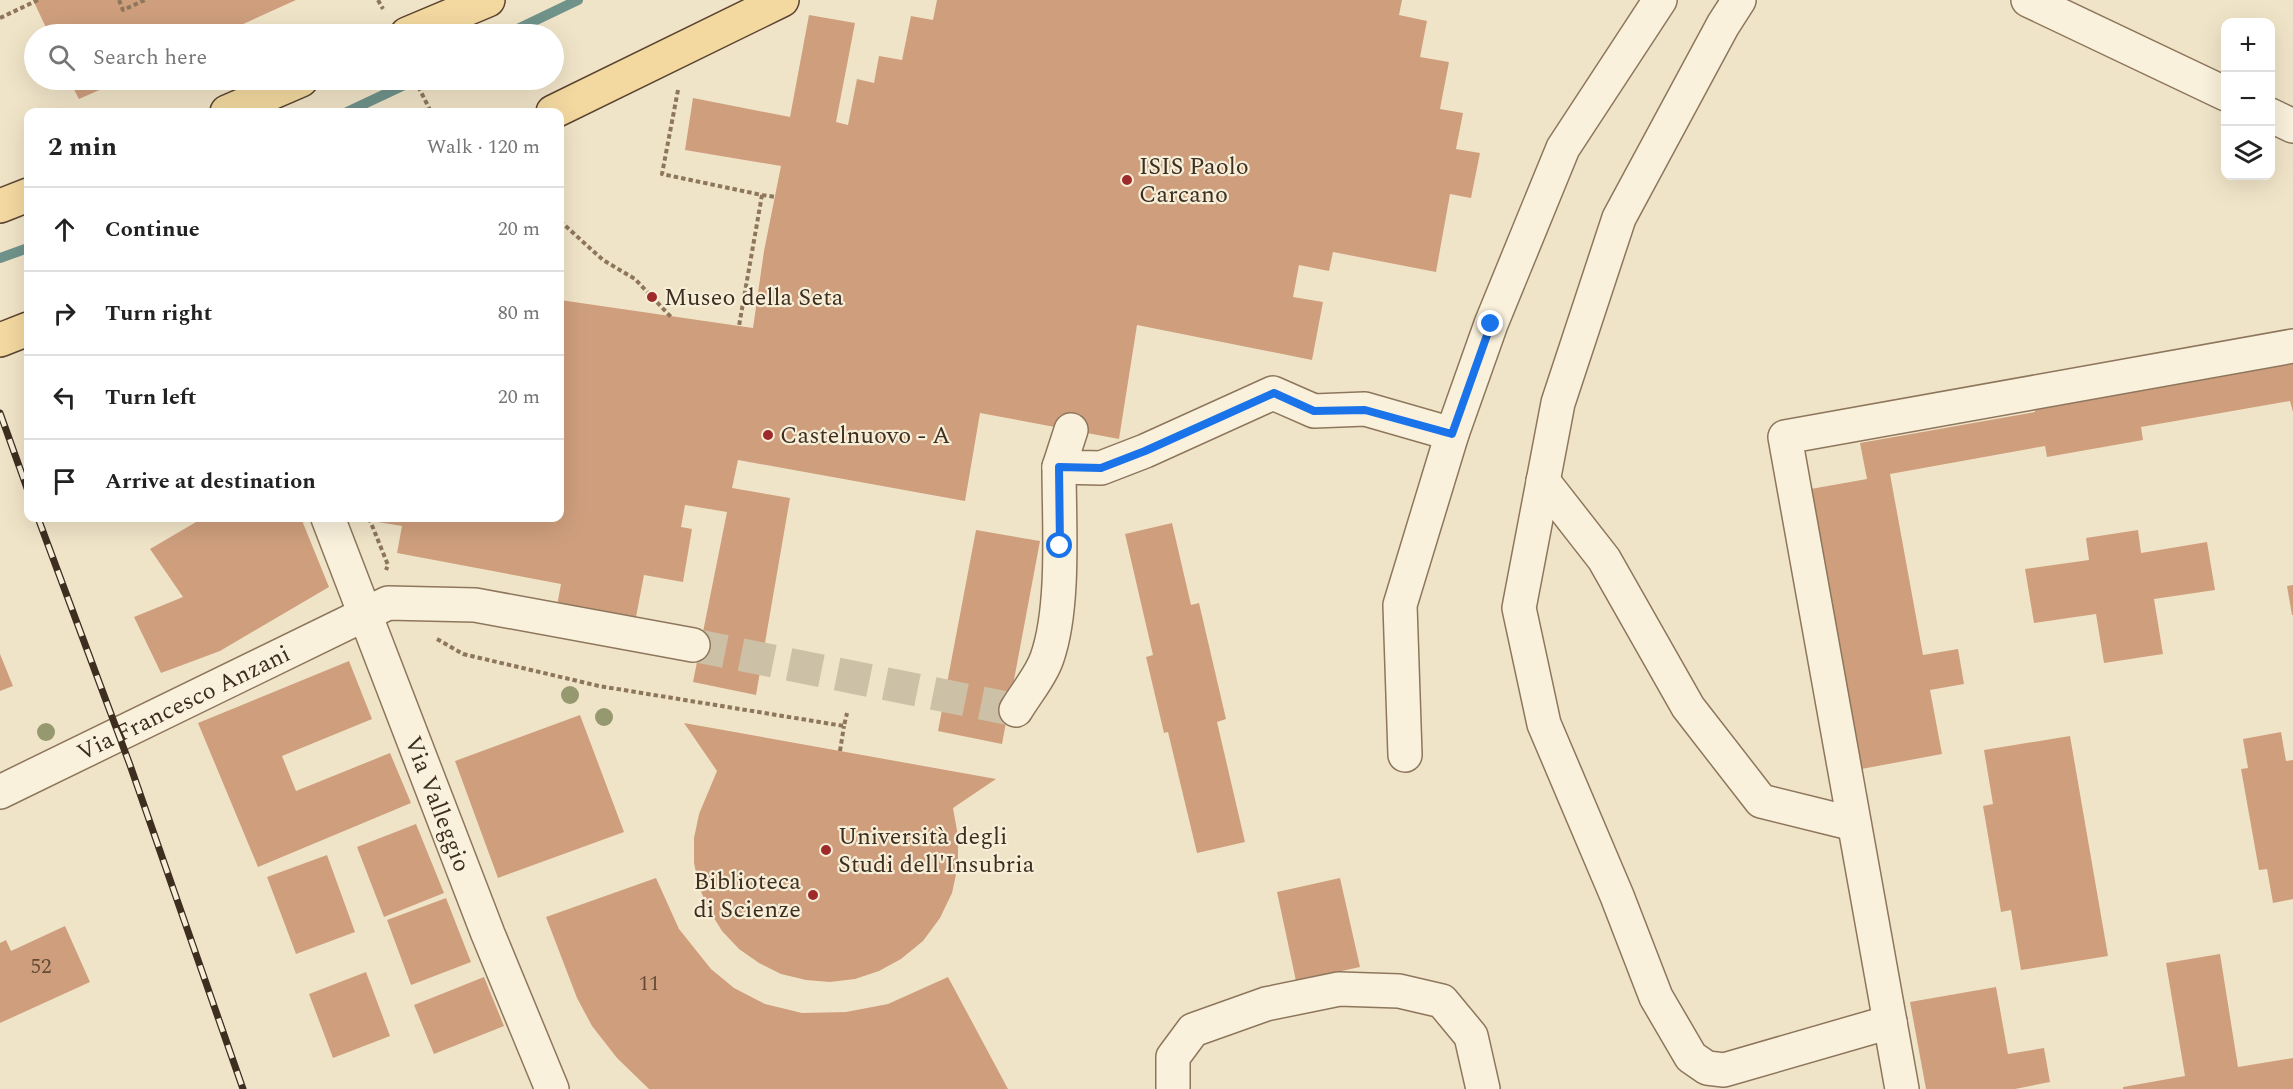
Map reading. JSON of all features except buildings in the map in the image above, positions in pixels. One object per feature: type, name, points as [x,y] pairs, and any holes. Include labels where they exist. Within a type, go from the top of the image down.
[{"type":"main road","points":[[396,24],[488,0]]},
{"type":"main road","points":[[561,108],[782,0]]},
{"type":"main road","points":[[236,108],[278,90]]},
{"type":"main road","points":[[0,206],[24,197]]},
{"type":"main road","points":[[0,340],[24,331]]},
{"type":"street","points":[[1405,755],[1400,605],[1452,434],[1491,324],[1563,148],[1659,0]]},
{"type":"street","points":[[1739,0],[1723,25],[1618,218],[1558,403],[1519,608],[1544,724],[1617,896],[1656,997],[1691,1057],[1707,1068],[1724,1070],[1890,1022]]},
{"type":"street","points":[[2028,0],[2221,92]]},
{"type":"street","points":[[2275,118],[2293,126]]},
{"type":"street","points":[[1902,1089],[1785,437],[2293,346]]},
{"type":"street","points":[[1059,467],[1101,468],[1145,451],[1274,393],[1314,411],[1365,410],[1452,434]]},
{"type":"street","points":[[1016,710],[1047,660],[1055,624],[1060,546],[1059,467],[1071,430]]},
{"type":"street","points":[[1543,481],[1604,559],[1688,707],[1761,801],[1854,824]]},
{"type":"street","name":"Via Valleggio","points":[[330,522],[377,608],[488,934],[552,1089]]},
{"type":"street","points":[[377,608],[475,605],[693,645]]},
{"type":"street","name":"Via Francesco Anzani","points":[[0,792],[377,608]]},
{"type":"street","points":[[1173,1089],[1173,1057],[1193,1030],[1266,1004],[1339,989],[1399,991],[1442,1001],[1471,1036],[1483,1089]]},
{"type":"street","points":[[1690,1089],[1691,1057]]},
{"type":"path","points":[[119,0],[123,10],[145,0]]},
{"type":"path","points":[[378,0],[396,24]]},
{"type":"path","points":[[0,18],[36,1]]},
{"type":"path","points":[[421,90],[429,108]]},
{"type":"path","points":[[678,90],[662,174],[776,197]]},
{"type":"path","points":[[739,326],[762,195]]},
{"type":"path","points":[[564,225],[603,260],[635,279],[672,318]]},
{"type":"path","points":[[377,608],[463,654],[599,686],[844,726]]},
{"type":"path","points":[[840,751],[847,713]]},
{"type":"waterway","points":[[528,24],[578,0]]},
{"type":"waterway","points":[[356,108],[394,90]]},
{"type":"waterway","points":[[0,258],[24,249]]},
{"type":"tunnel","points":[[693,645],[1016,710]]},
{"type":"railway","points":[[0,413],[24,480]]},
{"type":"railway","points":[[39,522],[130,765],[243,1089]]},
{"type":"place","name":"ISIS Paolo Carcano","points":[[1127,180]]},
{"type":"place","name":"Museo della Seta","points":[[652,297]]},
{"type":"place","name":"Castelnuovo - A","points":[[768,435]]},
{"type":"place","name":"Università degli Studi dell'Insubria","points":[[826,850]]},
{"type":"place","name":"Biblioteca di Scienze","points":[[813,895]]},
{"type":"route","points":[[1060,546],[1059,467],[1101,468],[1145,451],[1274,393],[1314,411],[1365,410],[1452,434],[1491,324]]}]
